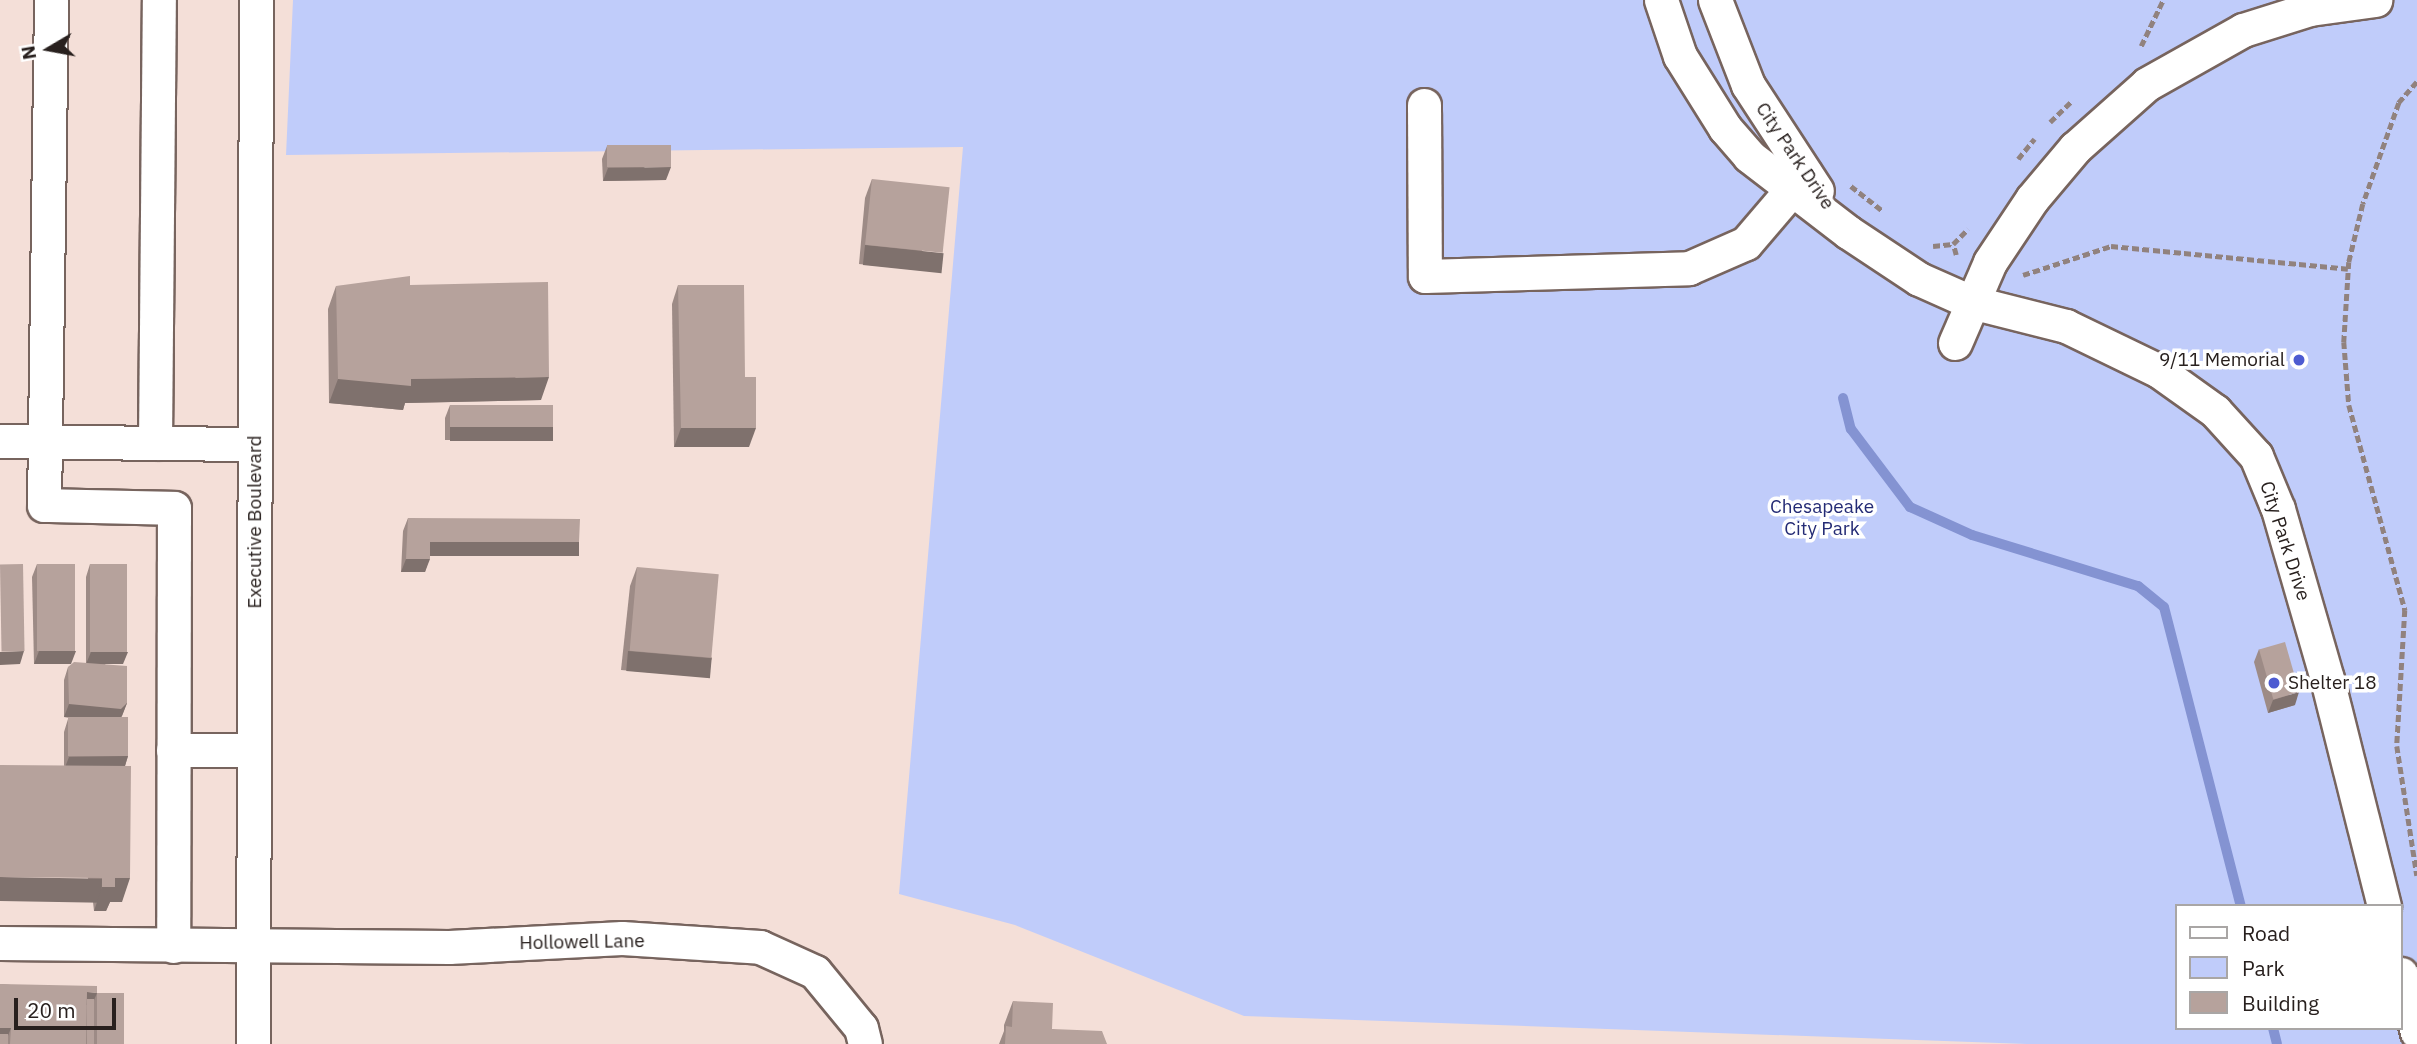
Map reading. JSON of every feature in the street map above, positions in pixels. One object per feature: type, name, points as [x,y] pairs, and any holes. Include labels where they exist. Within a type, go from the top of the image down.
[{"type":"street","points":[[51,0],[44,505],[174,508],[173,946]]},
{"type":"street","points":[[155,443],[159,0]]},
{"type":"street","name":"Executive Boulevard","points":[[253,1044],[256,0]]},
{"type":"street","name":"City Park Drive","points":[[1661,0],[1679,56],[1703,100],[1749,156],[1799,182]]},
{"type":"street","name":"City Park Drive","points":[[1715,0],[1748,85],[1799,182],[1848,232],[1919,279],[1971,302],[2066,326],[2159,371],[2215,411],[2256,456],[2323,666],[2383,904]]},
{"type":"street","points":[[1955,343],[1971,302],[2050,175],[2147,85],[2243,30],[2310,9],[2375,0]]},
{"type":"street","points":[[1423,105],[1424,276],[1689,268],[1746,243],[1799,182]]},
{"type":"street","points":[[0,441],[255,444]]},
{"type":"street","points":[[173,750],[254,750]]},
{"type":"street","name":"Hollowell Lane","points":[[0,943],[253,947],[622,938],[760,947],[815,972],[860,1028],[865,1044]]},
{"type":"street","points":[[2403,981],[2417,1032]]},
{"type":"path","points":[[2131,54],[2156,24],[2163,0]]},
{"type":"path","points":[[2417,82],[2385,135],[2348,269],[2349,405],[2406,610],[2397,746],[2417,875]]},
{"type":"path","points":[[2014,164],[2078,96]]},
{"type":"path","points":[[1845,180],[1891,217]]},
{"type":"path","points":[[1927,243],[1953,244],[1974,221]]},
{"type":"path","points":[[1953,244],[1971,302],[2015,278],[2111,246],[2348,269]]},
{"type":"green space","name":"Chesapeake City Park","points":[[293,0],[2417,0],[2417,1044],[2027,1044],[1244,1016],[1015,925],[899,894],[963,147],[286,155]]},
{"type":"building","points":[[607,145],[671,145],[671,167],[607,167]]},
{"type":"building","points":[[872,179],[950,187],[943,253],[865,245]]},
{"type":"building","points":[[410,276],[410,285],[548,282],[549,377],[411,379],[411,386],[338,379],[336,286]]},
{"type":"building","points":[[678,285],[744,285],[745,377],[756,377],[756,428],[681,428]]},
{"type":"building","points":[[450,405],[553,405],[553,427],[450,427]]},
{"type":"building","points":[[408,518],[580,519],[579,542],[430,542],[430,559],[406,559]]},
{"type":"building","points":[[0,564],[23,564],[25,651],[2,651]]},
{"type":"building","points":[[37,564],[75,564],[75,651],[37,651]]},
{"type":"building","points":[[90,564],[127,564],[127,652],[90,652]]},
{"type":"building","points":[[637,567],[719,574],[711,658],[630,651]]},
{"type":"building","points":[[2285,642],[2299,692],[2273,699],[2259,649]]},
{"type":"building","points":[[74,662],[127,666],[127,703],[121,709],[69,704],[68,667]]},
{"type":"building","points":[[68,717],[128,717],[128,756],[68,756]]},
{"type":"building","points":[[0,765],[131,766],[130,878],[115,878],[115,887],[102,887],[102,878],[0,877]]},
{"type":"building","points":[[0,984],[97,986],[97,993],[87,992],[86,1044],[10,1044],[11,1028],[0,1028]]},
{"type":"building","points":[[97,993],[124,993],[124,1044],[97,1044]]},
{"type":"building","points":[[87,999],[94,999],[94,1044],[87,1044]]},
{"type":"building","points":[[1013,1001],[1053,1003],[1052,1029],[1102,1031],[1107,1044],[1005,1044],[1006,1026],[1012,1027]]},
{"type":"building","points":[[0,1034],[8,1034],[8,1044],[0,1044]]},
{"type":"waterway","points":[[1843,398],[1851,429],[1910,507],[1972,535],[2138,586],[2164,607],[2240,904]]},
{"type":"waterway","points":[[2274,1030],[2277,1044]]},
{"type":"place","name":"9/11 Memorial","points":[[2299,360]]},
{"type":"place","name":"Shelter 18","points":[[2274,683]]}]
